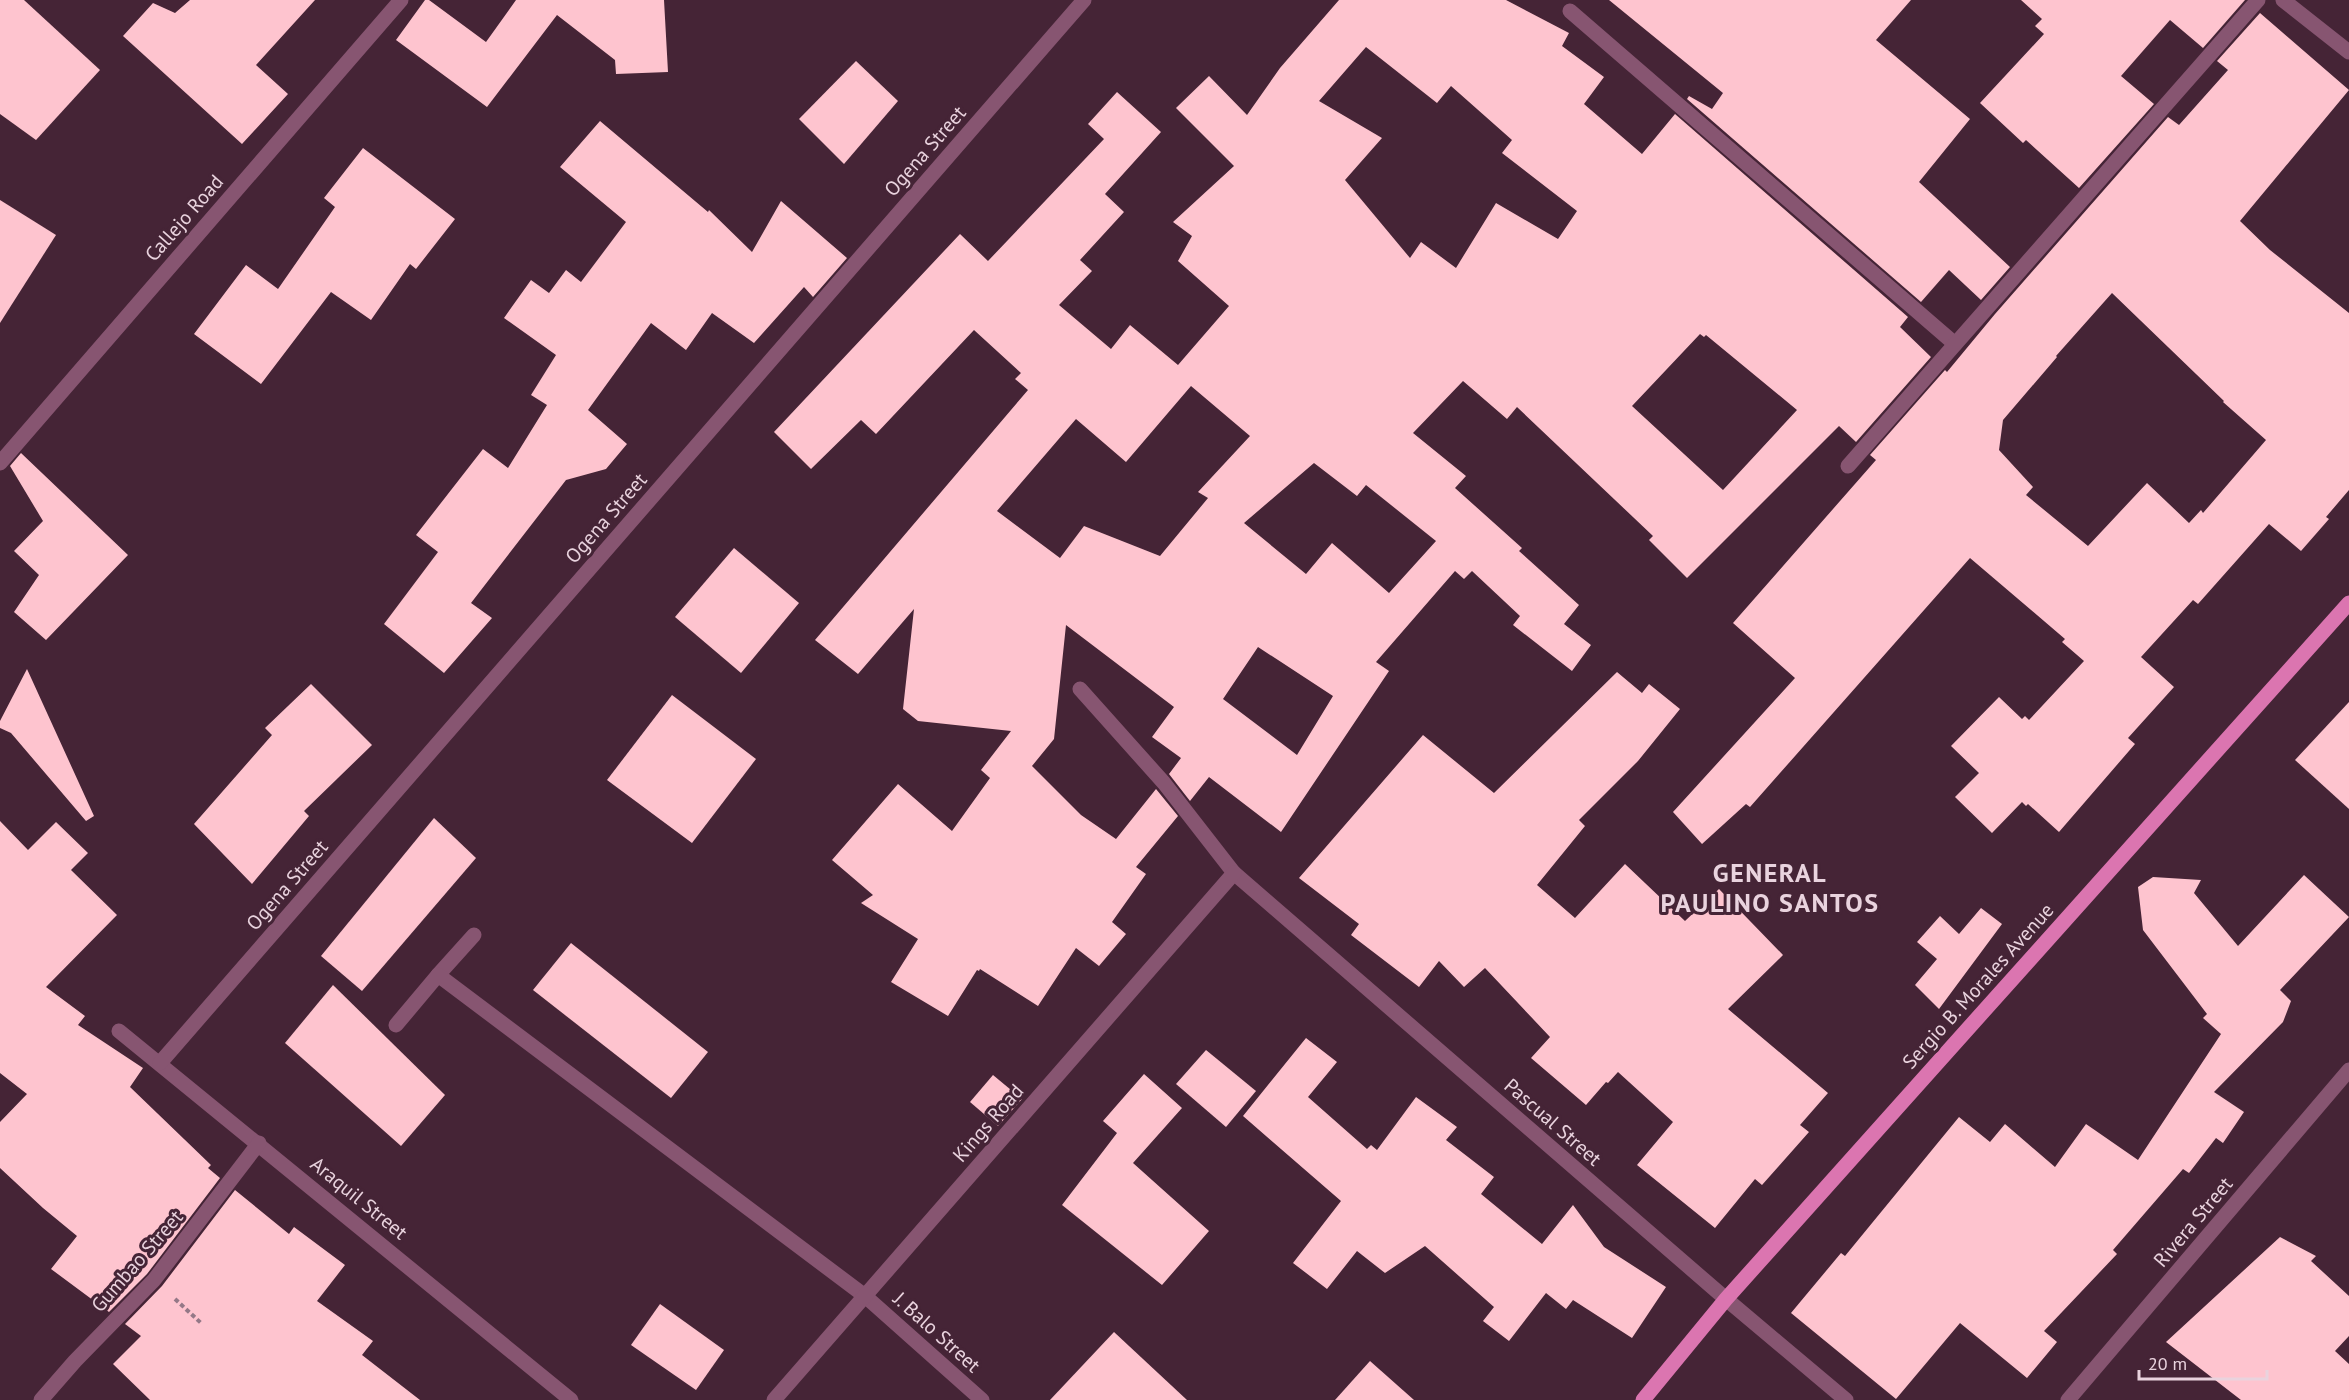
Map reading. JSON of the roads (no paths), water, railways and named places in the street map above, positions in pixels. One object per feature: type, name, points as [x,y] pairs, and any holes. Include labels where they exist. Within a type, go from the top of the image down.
[{"type":"main road","name":"Sergio B. Morales Avenue","points":[[1642,1400],[1726,1299],[2349,604]]},
{"type":"street","name":"Callejo Road","points":[[0,463],[400,0]]},
{"type":"street","name":"Ogena Street","points":[[160,1063],[1084,0]]},
{"type":"street","points":[[1848,466],[2258,0]]},
{"type":"street","points":[[2283,0],[2349,52]]},
{"type":"street","points":[[1569,11],[1955,344]]},
{"type":"street","name":"Pascual Street","points":[[1080,689],[1164,783],[1234,873],[1846,1400]]},
{"type":"street","name":"Kings Road","points":[[774,1400],[1234,873]]},
{"type":"street","points":[[396,1025],[474,934]]},
{"type":"street","name":"J. Balo Street","points":[[438,975],[865,1296],[982,1400]]},
{"type":"street","name":"Araquil Street","points":[[120,1030],[571,1400]]},
{"type":"street","name":"Rivera Street","points":[[2068,1400],[2349,1070]]},
{"type":"street","name":"Gumbao Street","points":[[41,1400],[75,1361],[154,1280],[259,1143]]},
{"type":"district","name":"GENERAL PAULINO SANTOS","points":[[1770,888]]}]
